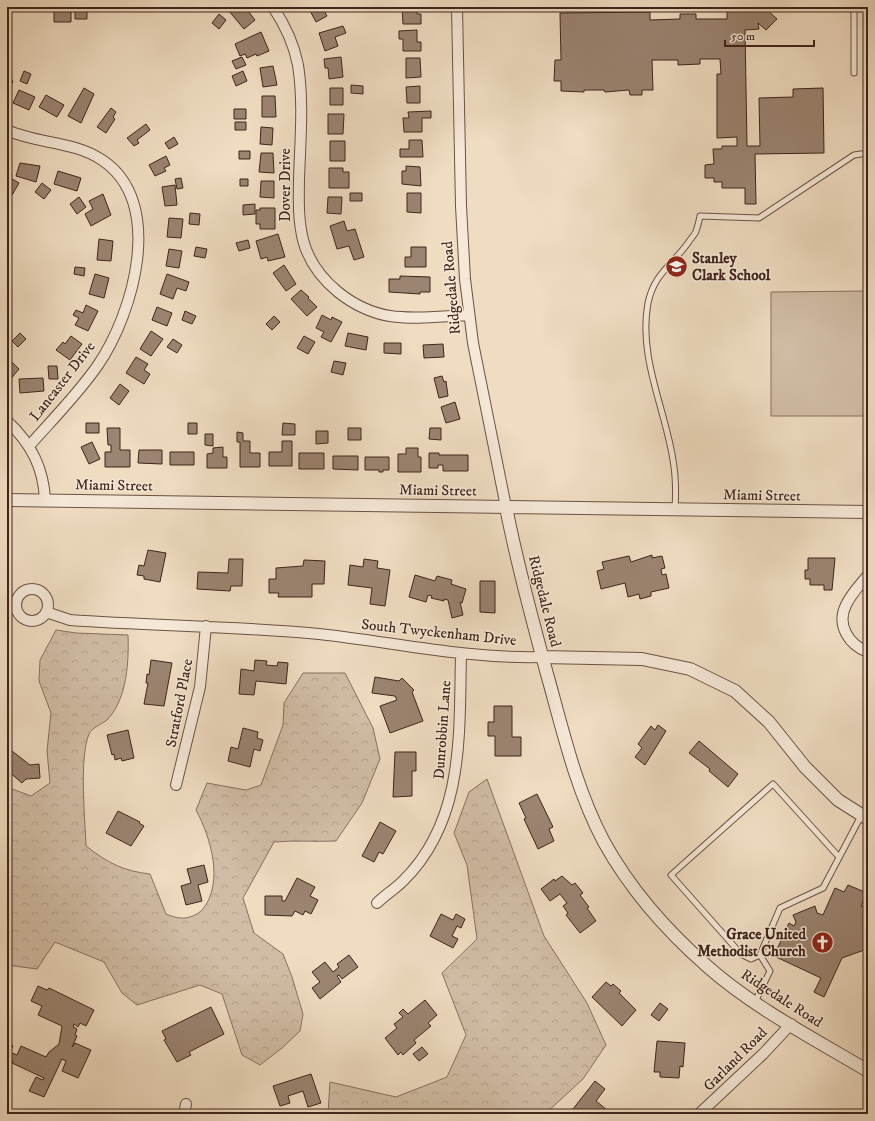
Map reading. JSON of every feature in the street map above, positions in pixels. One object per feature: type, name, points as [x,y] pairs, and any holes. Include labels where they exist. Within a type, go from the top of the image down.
[{"type":"street","name":"Dover Drive","points":[[274,7],[287,31],[298,65],[300,90],[299,227],[307,253],[314,266],[323,278],[341,294],[362,308],[391,316],[428,317],[469,315]]},
{"type":"street","name":"Ridgedale Road","points":[[457,7],[461,206],[472,343],[506,506],[542,657],[572,768],[588,809],[605,843],[626,877],[672,932],[709,968],[755,1002],[868,1071]]},
{"type":"street","name":"Lancaster Drive","points":[[7,130],[33,140],[90,152],[103,160],[122,179],[129,192],[137,217],[137,258],[126,307],[117,329],[98,365],[63,409],[29,446]]},
{"type":"street","points":[[7,421],[29,446],[42,472],[45,501]]},
{"type":"street","name":"Miami Street","points":[[7,500],[868,512]]},
{"type":"street","points":[[868,575],[845,605],[842,618],[846,634],[850,640],[868,652]]},
{"type":"street","name":"South Twyckenham Drive","points":[[46,612],[70,620],[272,630],[324,635],[461,654],[507,658],[542,657],[642,659],[690,669],[735,691],[769,722],[805,767],[833,794],[865,817]]},
{"type":"street","name":"Stratford Place","points":[[176,785],[200,687],[206,626]]},
{"type":"street","name":"Dunrobbin Lane","points":[[377,903],[403,881],[420,859],[436,835],[447,811],[454,784],[458,756],[461,654]]},
{"type":"street","name":"Garland Road","points":[[699,1114],[763,1054],[791,1024]]},
{"type":"lane","points":[[854,7],[854,73]]},
{"type":"lane","points":[[675,509],[676,484],[673,460],[648,358],[646,340],[646,315],[655,282],[696,232],[700,216],[759,218],[854,155],[868,153]]},
{"type":"lane","points":[[839,857],[773,784],[671,875],[741,954],[751,959],[760,955],[780,908],[823,888],[839,857],[865,817]]},
{"type":"lane","points":[[755,1002],[770,971],[760,955]]},
{"type":"green space","points":[[868,291],[868,416],[771,416],[771,292]]},
{"type":"green space","points":[[56,630],[76,633],[128,635],[126,679],[119,701],[108,719],[90,732],[86,745],[83,788],[86,846],[109,862],[132,871],[150,874],[166,914],[174,917],[187,918],[199,913],[209,898],[213,886],[213,860],[206,833],[196,810],[207,783],[246,790],[261,785],[283,725],[284,703],[303,673],[345,673],[373,728],[380,759],[362,803],[336,841],[274,842],[243,898],[254,933],[283,954],[292,977],[303,1014],[300,1031],[282,1048],[260,1065],[242,1055],[222,994],[200,985],[137,1005],[122,993],[104,962],[55,942],[37,969],[7,965],[7,787],[31,796],[50,783],[47,751],[51,713],[39,681],[40,660]]},
{"type":"green space","points":[[487,779],[544,936],[587,1003],[606,1045],[583,1079],[545,1114],[328,1114],[330,1082],[396,1097],[447,1077],[466,1035],[442,973],[477,939],[467,865],[454,833],[469,792]]},
{"type":"building","points":[[75,7],[87,7],[87,19],[75,19]]},
{"type":"building","points":[[194,7],[202,7],[200,11],[193,9]]},
{"type":"building","points":[[234,7],[245,7],[255,20],[244,29],[229,11]]},
{"type":"building","points":[[308,7],[322,7],[327,16],[316,22]]},
{"type":"building","points":[[402,7],[417,7],[417,14],[421,14],[421,24],[403,24]]},
{"type":"building","points":[[727,7],[766,9],[777,19],[766,30],[758,23],[759,29],[745,30],[747,146],[760,146],[759,98],[793,97],[793,89],[823,88],[824,153],[755,154],[756,204],[745,204],[745,188],[722,188],[722,182],[714,182],[714,178],[705,178],[705,165],[714,164],[713,149],[722,149],[722,146],[737,146],[737,137],[717,138],[717,74],[721,74],[720,59],[700,59],[700,64],[678,65],[678,60],[652,60],[653,90],[642,90],[642,95],[630,95],[629,90],[605,92],[604,90],[584,90],[584,92],[561,91],[561,81],[554,81],[555,60],[561,60],[560,13],[650,12],[650,20],[680,19],[680,14],[696,14],[696,19],[727,19]]},
{"type":"building","points":[[54,8],[71,8],[71,22],[54,22]]},
{"type":"building","points":[[219,14],[226,20],[219,29],[212,23]]},
{"type":"building","points":[[343,26],[346,33],[335,37],[338,46],[325,51],[319,33]]},
{"type":"building","points":[[417,30],[417,42],[421,42],[421,51],[403,51],[403,39],[399,39],[399,31]]},
{"type":"building","points":[[261,32],[269,51],[247,58],[245,54],[240,56],[235,44]]},
{"type":"building","points":[[242,57],[246,65],[236,69],[232,61]]},
{"type":"building","points":[[341,57],[343,77],[329,79],[328,68],[325,68],[324,59]]},
{"type":"building","points":[[406,58],[420,58],[421,77],[406,78]]},
{"type":"building","points":[[273,66],[277,85],[263,87],[260,68]]},
{"type":"building","points":[[24,71],[31,74],[27,84],[20,81]]},
{"type":"building","points":[[243,71],[247,81],[236,86],[232,76]]},
{"type":"building","points":[[7,79],[13,81],[7,94]]},
{"type":"building","points":[[351,85],[363,86],[363,94],[351,93]]},
{"type":"building","points":[[420,86],[420,103],[407,103],[406,87]]},
{"type":"building","points":[[84,88],[94,94],[81,123],[68,116]]},
{"type":"building","points":[[330,88],[343,88],[343,105],[330,105]]},
{"type":"building","points":[[19,90],[35,97],[29,110],[13,103]]},
{"type":"building","points":[[46,95],[64,105],[57,117],[39,107]]},
{"type":"building","points":[[262,96],[275,96],[276,117],[262,117]]},
{"type":"building","points":[[111,108],[116,112],[113,117],[115,119],[106,133],[97,127]]},
{"type":"building","points":[[234,109],[246,109],[246,119],[234,119]]},
{"type":"building","points":[[431,111],[431,118],[422,118],[422,132],[404,132],[403,118],[409,118],[408,112]]},
{"type":"building","points":[[328,114],[344,114],[343,134],[328,134]]},
{"type":"building","points":[[235,122],[246,122],[246,130],[235,130]]},
{"type":"building","points":[[146,124],[150,130],[137,140],[139,143],[134,146],[127,138]]},
{"type":"building","points":[[261,127],[273,128],[272,145],[260,144]]},
{"type":"building","points":[[174,137],[178,144],[169,149],[165,143]]},
{"type":"building","points":[[409,140],[422,140],[423,157],[400,157],[400,149],[409,149]]},
{"type":"building","points":[[330,141],[345,141],[345,161],[330,161]]},
{"type":"building","points":[[239,151],[250,151],[250,159],[239,159]]},
{"type":"building","points":[[261,153],[273,153],[274,173],[259,172]]},
{"type":"building","points":[[166,156],[170,165],[164,168],[166,171],[155,176],[149,165]]},
{"type":"building","points":[[20,163],[40,166],[36,182],[16,176]]},
{"type":"building","points":[[406,166],[420,167],[421,186],[402,184],[402,171],[406,171]]},
{"type":"building","points":[[329,168],[343,168],[343,172],[349,172],[349,188],[329,188]]},
{"type":"building","points":[[58,171],[81,178],[77,191],[54,184]]},
{"type":"building","points":[[7,176],[19,183],[12,195],[7,192]]},
{"type":"building","points":[[181,178],[183,188],[177,189],[175,179]]},
{"type":"building","points":[[240,179],[248,179],[248,186],[240,186]]},
{"type":"building","points":[[261,181],[274,181],[274,198],[260,197]]},
{"type":"building","points":[[42,183],[51,190],[44,199],[35,192]]},
{"type":"building","points":[[175,185],[177,205],[165,206],[162,187]]},
{"type":"building","points":[[350,193],[362,193],[362,201],[350,201]]},
{"type":"building","points":[[407,193],[421,193],[421,213],[407,212]]},
{"type":"building","points":[[103,194],[111,215],[91,226],[85,214],[93,209],[89,201]]},
{"type":"building","points":[[79,197],[86,207],[77,214],[70,204]]},
{"type":"building","points":[[328,197],[342,197],[341,214],[327,213]]},
{"type":"building","points":[[255,204],[255,214],[243,215],[243,205]]},
{"type":"building","points":[[260,208],[275,208],[275,229],[260,229],[260,224],[256,224],[256,210],[260,210]]},
{"type":"building","points":[[190,213],[200,214],[199,225],[189,224]]},
{"type":"building","points":[[169,218],[183,219],[181,238],[167,237]]},
{"type":"building","points":[[344,221],[347,231],[355,229],[364,257],[354,260],[349,246],[337,249],[330,226]]},
{"type":"building","points":[[278,234],[285,257],[268,261],[267,257],[261,259],[256,241]]},
{"type":"building","points":[[99,239],[113,241],[111,261],[97,260]]},
{"type":"building","points":[[248,240],[250,248],[239,251],[236,243]]},
{"type":"building","points":[[196,247],[207,249],[205,258],[194,256]]},
{"type":"building","points":[[411,247],[426,247],[426,267],[405,267],[405,257],[411,257]]},
{"type":"building","points":[[169,249],[182,251],[179,268],[166,266]]},
{"type":"building","points":[[284,265],[296,284],[286,291],[273,273]]},
{"type":"building","points":[[75,267],[85,268],[84,276],[74,274]]},
{"type":"building","points":[[95,274],[109,278],[104,298],[89,294]]},
{"type":"building","points":[[167,274],[189,282],[186,291],[177,288],[173,299],[160,294]]},
{"type":"building","points":[[400,276],[430,277],[430,292],[420,292],[420,294],[389,292],[389,279],[400,279]]},
{"type":"building","points":[[301,290],[317,307],[307,316],[291,299]]},
{"type":"building","points":[[86,305],[98,311],[88,331],[75,325],[79,318],[73,315],[76,310],[83,313]]},
{"type":"building","points":[[157,307],[172,313],[167,326],[152,320]]},
{"type":"building","points":[[185,311],[196,316],[192,324],[182,320]]},
{"type":"building","points":[[322,315],[331,320],[332,317],[342,322],[331,342],[321,337],[324,332],[316,328]]},
{"type":"building","points":[[274,316],[280,322],[272,330],[266,324]]},
{"type":"building","points":[[151,331],[163,339],[151,356],[140,349]]},
{"type":"building","points":[[20,333],[26,339],[18,347],[12,341]]},
{"type":"building","points":[[348,333],[368,337],[366,350],[345,346]]},
{"type":"building","points":[[71,336],[82,344],[70,360],[56,350],[63,342],[65,344]]},
{"type":"building","points":[[304,336],[315,342],[308,354],[297,348]]},
{"type":"building","points":[[173,339],[182,345],[177,353],[167,347]]},
{"type":"building","points":[[384,343],[401,343],[401,354],[384,353]]},
{"type":"building","points":[[443,344],[444,357],[424,358],[423,345]]},
{"type":"building","points":[[136,357],[148,364],[144,370],[150,374],[144,384],[126,373]]},
{"type":"building","points":[[8,358],[19,369],[10,380],[7,377]]},
{"type":"building","points":[[334,361],[346,363],[343,375],[331,372]]},
{"type":"building","points":[[48,366],[57,366],[58,379],[49,379]]},
{"type":"building","points":[[442,376],[444,382],[446,381],[448,396],[439,398],[434,378]]},
{"type":"building","points":[[43,378],[44,391],[20,393],[19,379]]},
{"type":"building","points":[[120,384],[129,391],[119,405],[110,398]]},
{"type":"building","points":[[455,402],[460,419],[446,423],[441,407]]},
{"type":"building","points":[[86,423],[99,423],[99,433],[86,433]]},
{"type":"building","points":[[188,423],[197,423],[197,434],[188,434]]},
{"type":"building","points":[[283,423],[295,424],[295,435],[282,435]]},
{"type":"building","points":[[107,428],[120,428],[120,450],[130,450],[130,467],[105,467],[105,452],[111,452],[111,445],[108,445]]},
{"type":"building","points":[[348,428],[361,428],[361,440],[348,440]]},
{"type":"building","points":[[430,428],[441,428],[441,440],[429,439]]},
{"type":"building","points":[[316,431],[328,431],[328,443],[316,444]]},
{"type":"building","points":[[237,432],[243,433],[243,441],[250,441],[250,453],[260,453],[260,467],[240,467],[240,442],[237,442]]},
{"type":"building","points":[[205,434],[213,434],[213,446],[205,445]]},
{"type":"building","points":[[282,441],[292,441],[292,466],[269,466],[269,452],[282,452]]},
{"type":"building","points":[[92,442],[100,459],[89,464],[81,447]]},
{"type":"building","points":[[223,447],[223,457],[227,457],[227,468],[207,468],[207,454],[213,453],[213,448]]},
{"type":"building","points":[[406,448],[418,448],[418,457],[421,457],[421,472],[398,472],[398,454],[406,454]]},
{"type":"building","points":[[139,450],[162,450],[162,464],[138,463]]},
{"type":"building","points":[[170,452],[194,452],[194,465],[170,465]]},
{"type":"building","points":[[299,453],[324,453],[324,469],[299,469]]},
{"type":"building","points":[[429,453],[439,453],[439,455],[468,455],[468,471],[443,471],[443,465],[438,465],[438,468],[429,468]]},
{"type":"building","points":[[333,456],[358,456],[358,470],[333,469]]},
{"type":"building","points":[[365,457],[389,457],[389,470],[379,472],[379,470],[365,470]]},
{"type":"building","points":[[148,550],[166,553],[160,582],[144,579],[144,576],[137,575],[139,565],[144,566]]},
{"type":"building","points":[[652,555],[652,558],[662,556],[665,568],[661,569],[662,575],[666,574],[669,588],[651,592],[651,596],[640,599],[639,594],[628,597],[625,583],[601,589],[597,571],[604,569],[602,562],[629,556],[631,562]]},
{"type":"building","points":[[808,558],[835,558],[832,590],[824,590],[824,585],[810,585],[810,579],[805,579],[805,570],[808,570]]},
{"type":"building","points":[[229,559],[243,559],[242,586],[231,586],[230,591],[197,589],[198,572],[228,573]]},
{"type":"building","points":[[364,559],[378,561],[377,568],[390,570],[385,606],[370,604],[372,588],[348,585],[350,565],[363,567]]},
{"type":"building","points":[[304,560],[325,561],[324,584],[312,584],[312,597],[278,597],[279,593],[269,593],[269,579],[276,579],[276,568],[303,566]]},
{"type":"building","points":[[415,575],[435,581],[437,576],[452,580],[451,584],[466,589],[462,603],[460,602],[463,615],[452,618],[448,600],[444,599],[444,601],[431,598],[432,596],[428,595],[426,602],[409,597]]},
{"type":"building","points":[[480,581],[495,581],[495,613],[480,612]]},
{"type":"building","points":[[151,660],[172,663],[164,706],[144,704],[148,683],[146,683],[147,674],[149,675]]},
{"type":"building","points":[[255,660],[267,661],[266,665],[277,666],[278,662],[288,663],[286,684],[256,681],[254,695],[239,694],[241,669],[254,671]]},
{"type":"building","points":[[375,677],[399,681],[402,678],[414,690],[412,692],[423,721],[390,733],[380,706],[397,700],[395,696],[372,693]]},
{"type":"building","points":[[494,706],[512,706],[512,737],[521,737],[521,756],[495,756],[495,736],[488,736],[488,722],[494,722]]},
{"type":"building","points":[[658,725],[666,731],[645,765],[635,757],[642,748],[638,744],[651,726],[655,730]]},
{"type":"building","points":[[243,728],[258,732],[257,738],[263,740],[260,751],[254,749],[250,767],[228,761],[231,747],[238,749]]},
{"type":"building","points":[[128,730],[134,758],[122,761],[121,758],[115,760],[114,754],[112,755],[107,735]]},
{"type":"building","points":[[699,741],[738,774],[728,787],[709,771],[710,769],[689,753]]},
{"type":"building","points":[[12,751],[30,765],[39,764],[40,778],[26,779],[22,783],[7,770],[7,756]]},
{"type":"building","points":[[395,752],[416,752],[416,771],[412,771],[412,796],[393,797]]},
{"type":"building","points":[[537,794],[553,827],[549,829],[554,841],[538,849],[524,819],[526,818],[519,803]]},
{"type":"building","points":[[118,811],[140,822],[139,823],[144,826],[131,846],[106,833]]},
{"type":"building","points":[[380,822],[396,831],[383,854],[379,852],[374,862],[362,856]]},
{"type":"building","points":[[204,865],[208,882],[198,885],[202,901],[186,905],[181,886],[191,883],[187,869]]},
{"type":"building","points":[[562,876],[572,885],[575,883],[583,893],[580,895],[589,907],[587,908],[596,921],[580,933],[566,915],[568,913],[563,906],[567,903],[560,894],[550,901],[541,889],[554,879],[555,881]]},
{"type":"building","points":[[297,878],[315,887],[310,896],[318,900],[311,914],[305,911],[303,915],[295,911],[292,916],[265,915],[265,896],[282,896],[282,901],[285,901]]},
{"type":"building","name":"Grace United Methodist Church","points":[[848,885],[867,893],[861,906],[868,909],[868,935],[863,937],[867,949],[842,958],[824,997],[814,992],[821,978],[774,956],[789,923],[794,926],[796,922],[793,915],[815,906],[817,913],[823,915],[835,888],[844,892]]},
{"type":"building","points":[[441,914],[453,920],[456,914],[465,919],[461,928],[457,926],[452,936],[458,939],[453,948],[430,936]]},
{"type":"building","points":[[349,955],[358,967],[342,979],[339,975],[337,976],[341,982],[320,999],[312,988],[320,982],[312,972],[325,962],[333,972],[339,967],[337,964]]},
{"type":"building","points":[[868,956],[868,968],[863,966]]},
{"type":"building","points":[[606,982],[611,986],[613,984],[621,991],[619,993],[636,1010],[622,1026],[592,997]]},
{"type":"building","points":[[38,986],[47,990],[49,988],[94,1010],[86,1026],[80,1023],[78,1027],[74,1024],[73,1027],[77,1029],[75,1035],[77,1036],[72,1047],[75,1043],[91,1050],[78,1078],[62,1071],[66,1061],[62,1059],[44,1097],[29,1091],[36,1077],[43,1080],[44,1078],[12,1063],[13,1061],[8,1059],[7,1061],[7,1043],[13,1046],[10,1052],[17,1055],[21,1046],[46,1057],[49,1052],[59,1044],[62,1026],[38,1015],[42,1006],[31,1001]]},
{"type":"building","points":[[425,1000],[437,1015],[428,1023],[431,1026],[414,1040],[416,1043],[403,1055],[401,1052],[398,1055],[385,1038],[397,1028],[394,1024],[403,1017],[399,1013],[403,1009],[408,1014]]},
{"type":"building","points":[[660,1003],[668,1009],[659,1021],[651,1015]]},
{"type":"building","points":[[211,1007],[224,1034],[189,1052],[191,1055],[177,1062],[164,1040],[166,1039],[162,1031]]},
{"type":"building","points":[[657,1041],[685,1043],[683,1067],[680,1066],[679,1078],[660,1077],[660,1072],[654,1072]]},
{"type":"building","points":[[422,1047],[428,1054],[419,1061],[413,1054]]},
{"type":"building","points":[[311,1074],[321,1103],[308,1107],[303,1091],[288,1096],[290,1103],[280,1106],[273,1086]]},
{"type":"building","points":[[595,1081],[605,1089],[596,1101],[612,1114],[569,1114]]},
{"type":"place","name":"Stanley Clark School","points":[[676,267]]},
{"type":"place","name":"Grace United Methodist Church","points":[[822,943]]}]
